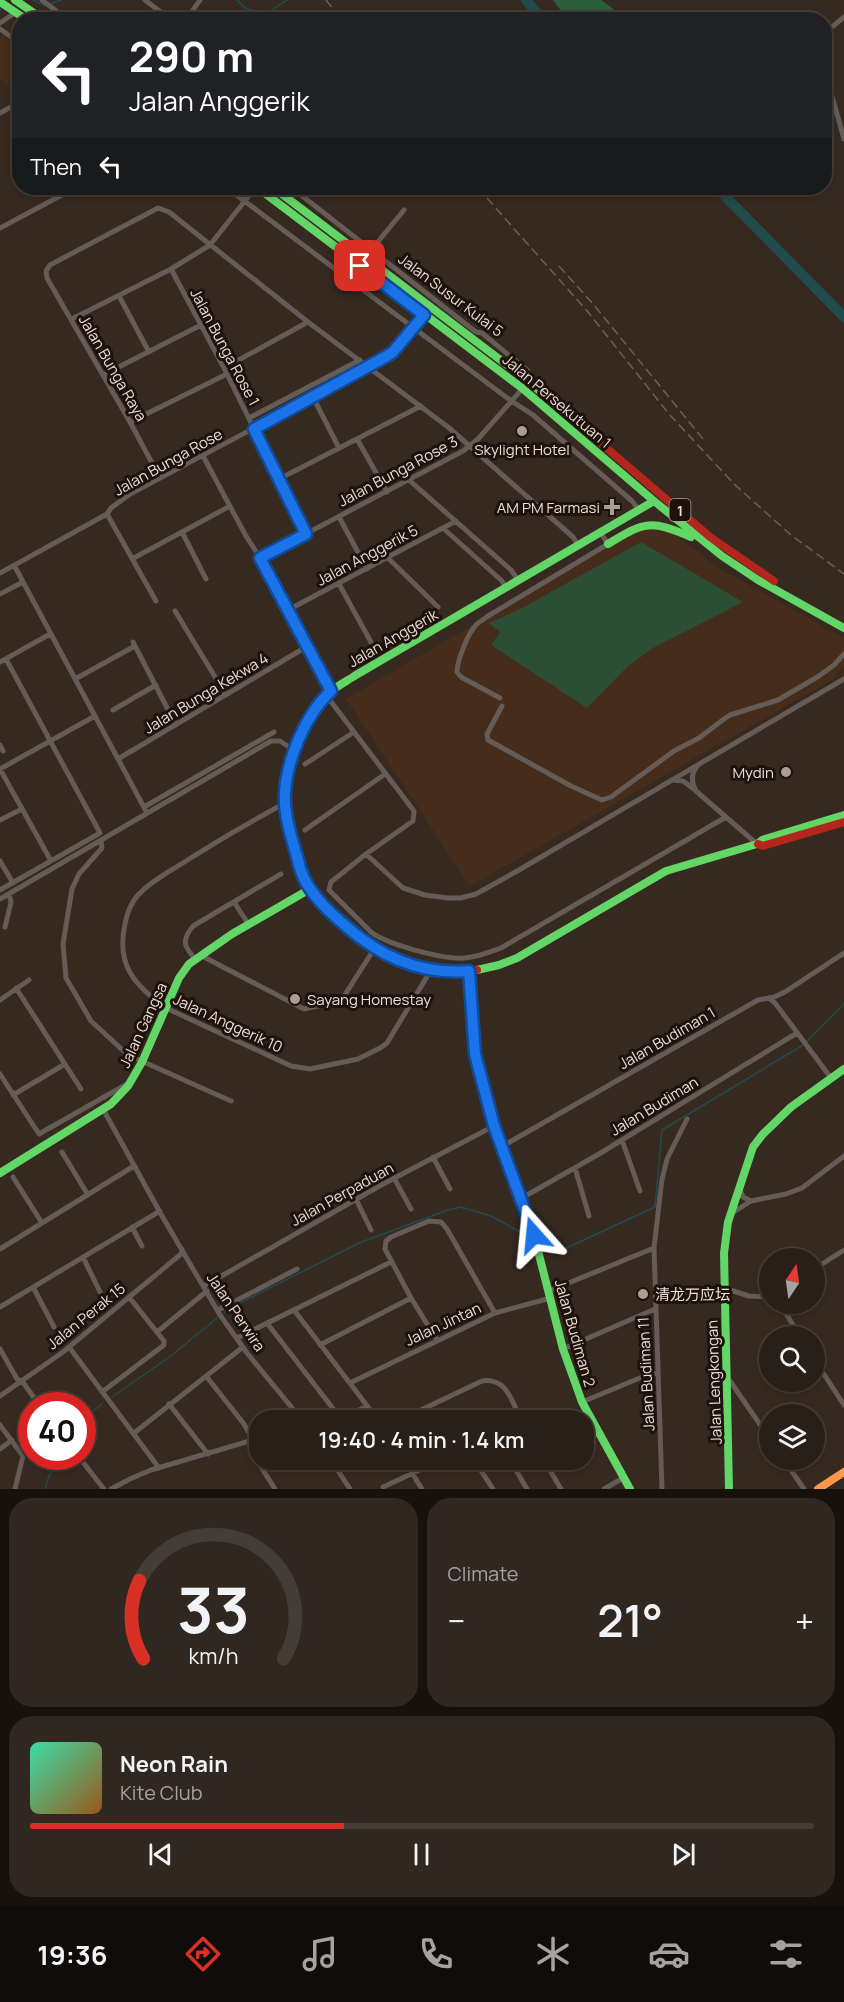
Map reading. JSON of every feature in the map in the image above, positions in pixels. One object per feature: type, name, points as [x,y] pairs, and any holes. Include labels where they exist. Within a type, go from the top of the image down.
[{"type":"main road","points":[[15,0],[33,12]]},
{"type":"main road","points":[[0,2],[17,12]]},
{"type":"main road","name":"Jalan Persekutuan 1","points":[[265,195],[424,315],[471,338]]},
{"type":"main road","name":"Jalan Persekutuan 1","points":[[283,195],[471,338],[654,501],[705,543],[758,580],[844,628]]},
{"type":"main road","name":"Jalan Persekutuan 1","points":[[525,385],[663,495],[710,537],[762,573],[844,621]]},
{"type":"main road","name":"Jalan Anggerik","points":[[654,501],[329,693],[312,713],[303,729],[289,770],[285,803],[290,833],[300,868],[310,889],[324,906],[374,949],[400,961],[431,970],[469,971],[492,968],[517,958],[666,871],[757,844],[762,840],[844,818]]},
{"type":"main road","points":[[608,544],[639,526],[654,523],[705,543]]},
{"type":"main road","name":"Jalan Gangsa","points":[[0,1173],[111,1104],[130,1083],[142,1062],[179,978],[189,964],[310,889]]},
{"type":"main road","name":"Jalan Budiman 2","points":[[469,971],[475,1054],[494,1126],[534,1235],[563,1349],[582,1402],[630,1489]]},
{"type":"main road","name":"Jalan Lengkongan","points":[[729,1489],[724,1288],[726,1229],[753,1148],[763,1134],[791,1107],[844,1069]]},
{"type":"main road","points":[[818,1489],[844,1472]]},
{"type":"street","points":[[145,0],[161,12]]},
{"type":"street","points":[[42,1],[57,12]]},
{"type":"street","points":[[17,12],[26,7]]},
{"type":"street","points":[[832,27],[844,17]]},
{"type":"street","points":[[832,96],[844,139]]},
{"type":"street","points":[[0,228],[62,195]]},
{"type":"street","points":[[238,195],[533,415],[632,501],[639,510]]},
{"type":"street","points":[[72,319],[171,269],[210,245],[248,195]]},
{"type":"street","name":"Jalan Susur Kulai 5","points":[[303,195],[372,249],[471,338],[482,333],[528,370],[531,377],[525,385]]},
{"type":"street","name":"Jalan Bunga Raya","points":[[160,478],[47,278],[46,271],[50,265],[161,208],[210,245]]},
{"type":"street","points":[[372,249],[404,210]]},
{"type":"street","points":[[210,245],[421,406],[573,537],[578,545]]},
{"type":"street","name":"Jalan Bunga Rose 1","points":[[171,269],[226,371],[306,534]]},
{"type":"street","points":[[119,296],[149,352]]},
{"type":"street","name":"Jalan Bunga Rose","points":[[0,573],[107,514],[111,508],[130,494],[393,352],[431,307]]},
{"type":"street","points":[[130,422],[226,371],[308,322]]},
{"type":"street","points":[[103,375],[201,325]]},
{"type":"street","points":[[249,418],[360,360]]},
{"type":"street","name":"Jalan Bunga Rose 3","points":[[260,558],[470,446],[525,385]]},
{"type":"street","points":[[313,397],[339,448]]},
{"type":"street","points":[[279,479],[421,406]]},
{"type":"street","points":[[357,439],[387,492]]},
{"type":"street","points":[[203,456],[288,610],[329,693],[354,732],[414,811],[413,821],[366,854],[329,886],[329,890],[335,897],[376,936],[432,954],[465,958],[501,948],[726,817]]},
{"type":"street","points":[[409,480],[511,570],[518,580]]},
{"type":"street","points":[[132,559],[230,506]]},
{"type":"street","points":[[107,514],[156,601]]},
{"type":"street","points":[[339,517],[367,569]]},
{"type":"street","name":"Jalan Anggerik 5","points":[[288,610],[456,521]]},
{"type":"street","points":[[444,529],[506,587]]},
{"type":"street","points":[[182,532],[206,579]]},
{"type":"street","points":[[500,698],[461,677],[457,672],[457,666],[470,633],[488,616],[608,544],[600,532]]},
{"type":"street","points":[[388,558],[438,607]]},
{"type":"street","points":[[14,565],[147,813]]},
{"type":"street","points":[[0,594],[23,582]]},
{"type":"street","points":[[339,584],[377,653]]},
{"type":"street","points":[[176,611],[226,695]]},
{"type":"street","points":[[0,662],[50,634]]},
{"type":"street","points":[[75,679],[134,644],[176,724]]},
{"type":"street","name":"Jalan Bunga Kekwa 4","points":[[118,759],[306,647]]},
{"type":"street","points":[[502,706],[487,734],[488,740],[571,786],[602,800],[699,738],[730,715],[778,700],[834,665],[844,654]]},
{"type":"street","points":[[0,890],[100,833],[6,659]]},
{"type":"street","points":[[366,854],[408,890],[448,898],[470,897],[844,679]]},
{"type":"street","points":[[113,710],[156,685]]},
{"type":"street","points":[[51,861],[0,769],[94,716]]},
{"type":"street","points":[[144,807],[274,732]]},
{"type":"street","points":[[305,764],[354,732]]},
{"type":"street","points":[[0,899],[271,741],[280,741],[295,751]]},
{"type":"street","points":[[696,791],[692,775],[702,761]]},
{"type":"street","points":[[305,830],[385,774]]},
{"type":"street","points":[[670,780],[683,781],[757,844]]},
{"type":"street","name":"Jalan Anggerik 10","points":[[285,803],[221,839],[153,882],[132,903],[122,940],[124,958],[133,980],[166,1008],[291,1066],[310,1069],[364,1057],[387,1043],[431,970]]},
{"type":"street","points":[[0,820],[22,809]]},
{"type":"street","points":[[101,840],[102,848],[79,874],[72,889],[63,944],[66,978],[92,1021],[128,1055],[231,1101]]},
{"type":"street","points":[[0,861],[13,883]]},
{"type":"street","points":[[281,874],[193,926],[187,934],[185,946],[198,957],[282,999],[308,1009],[341,1000],[374,949]]},
{"type":"street","points":[[5,927],[11,902],[9,894]]},
{"type":"street","points":[[234,902],[249,925]]},
{"type":"street","name":"Jalan Budiman 1","points":[[501,1147],[758,1000],[784,993],[844,953]]},
{"type":"street","points":[[0,1000],[29,980]]},
{"type":"street","points":[[16,988],[81,1089]]},
{"type":"street","points":[[768,997],[772,999],[831,1078]]},
{"type":"street","name":"Jalan Budiman","points":[[522,1198],[576,1168],[797,1033]]},
{"type":"street","points":[[14,1095],[65,1064]]},
{"type":"street","points":[[0,1074],[39,1134],[130,1083]]},
{"type":"street","name":"Jalan Perwira","points":[[103,1109],[220,1315],[293,1410]]},
{"type":"street","name":"Jalan Budiman 11","points":[[662,1489],[654,1248],[664,1169],[687,1119]]},
{"type":"street","name":"Jalan Perpaduan","points":[[157,1332],[205,1288],[356,1199],[494,1126]]},
{"type":"street","points":[[622,1140],[639,1191]]},
{"type":"street","points":[[62,1152],[88,1195]]},
{"type":"street","points":[[732,1214],[751,1202],[802,1188],[844,1156]]},
{"type":"street","points":[[433,1157],[450,1189]]},
{"type":"street","points":[[0,1249],[134,1166]]},
{"type":"street","points":[[576,1168],[589,1216]]},
{"type":"street","points":[[13,1177],[42,1223]]},
{"type":"street","points":[[394,1178],[411,1209]]},
{"type":"street","points":[[740,1189],[743,1197],[751,1202]]},
{"type":"street","points":[[356,1199],[372,1230]]},
{"type":"street","points":[[0,1307],[160,1210]]},
{"type":"street","points":[[437,1340],[391,1262],[385,1245],[391,1237],[429,1221],[441,1222],[495,1313]]},
{"type":"street","points":[[132,1227],[142,1246]]},
{"type":"street","name":"Jalan Jintan","points":[[350,1383],[495,1313],[550,1294],[654,1248]]},
{"type":"street","name":"Jalan Perak 15","points":[[0,1396],[69,1347],[181,1254],[182,1249]]},
{"type":"street","points":[[825,1262],[844,1250]]},
{"type":"street","points":[[83,1257],[100,1292]]},
{"type":"street","points":[[237,1338],[391,1262]]},
{"type":"street","points":[[220,1315],[297,1269]]},
{"type":"street","points":[[33,1287],[54,1327]]},
{"type":"street","points":[[724,1288],[749,1296],[759,1296]]},
{"type":"street","points":[[102,1392],[163,1346],[164,1341],[129,1297]]},
{"type":"street","points":[[320,1345],[411,1298]]},
{"type":"street","points":[[563,1349],[655,1309]]},
{"type":"street","points":[[294,1310],[371,1410]]},
{"type":"street","points":[[267,1323],[332,1410]]},
{"type":"street","points":[[69,1347],[159,1468]]},
{"type":"street","points":[[134,1433],[243,1347]]},
{"type":"street","points":[[0,1349],[17,1378],[30,1392]]},
{"type":"street","points":[[582,1402],[647,1375],[658,1373]]},
{"type":"street","points":[[206,1376],[249,1433]]},
{"type":"street","points":[[825,1376],[844,1405]]},
{"type":"street","points":[[728,1378],[759,1423]]},
{"type":"street","points":[[421,1410],[488,1380],[495,1381],[507,1389],[516,1410]]},
{"type":"street","points":[[169,1404],[208,1454]]},
{"type":"street","points":[[360,1410],[368,1406]]},
{"type":"street","points":[[0,1425],[24,1456],[15,1489]]},
{"type":"street","points":[[0,1449],[12,1440]]},
{"type":"street","points":[[111,1489],[159,1468],[249,1441]]},
{"type":"street","points":[[89,1470],[104,1489]]},
{"type":"street","points":[[263,1470],[275,1489]]},
{"type":"street","points":[[338,1470],[350,1489]]},
{"type":"street","points":[[410,1470],[422,1489]]},
{"type":"street","points":[[383,1487],[419,1470]]},
{"type":"street","points":[[481,1470],[493,1489]]},
{"type":"street","points":[[516,1470],[527,1489]]},
{"type":"street","points":[[550,1470],[561,1489]]},
{"type":"street","points":[[791,1470],[804,1489]]},
{"type":"street","points":[[604,1489],[623,1478]]},
{"type":"shaded area","points":[[4,34],[12,40],[12,88],[0,79],[0,36]]},
{"type":"shaded area","points":[[642,526],[667,528],[715,566],[844,638],[844,666],[832,680],[470,886],[346,699]]},
{"type":"green space","points":[[553,0],[601,0],[617,12],[562,12]]},
{"type":"green space","points":[[641,542],[743,602],[655,647],[628,666],[587,708],[491,645],[500,632],[489,623],[522,608]]},
{"type":"waterway","points":[[33,0],[46,6]]},
{"type":"waterway","points":[[50,4],[61,0]]},
{"type":"waterway","points":[[237,0],[245,8],[259,12]]},
{"type":"waterway","points":[[269,12],[287,0]]},
{"type":"waterway","points":[[526,0],[536,12]]},
{"type":"waterway","points":[[724,195],[844,317]]},
{"type":"waterway","points":[[806,1042],[844,1004]]},
{"type":"waterway","points":[[542,1244],[562,1250],[655,1207],[662,1130],[803,1045]]},
{"type":"waterway","points":[[224,1313],[359,1243],[448,1210],[461,1207],[491,1216],[522,1233]]},
{"type":"waterway","points":[[112,1397],[172,1355],[217,1318]]},
{"type":"waterway","points":[[96,1409],[102,1404]]},
{"type":"waterway","points":[[45,1489],[52,1470]]},
{"type":"railway","points":[[326,0],[336,12]]},
{"type":"railway","points":[[484,195],[588,312],[669,414],[734,484],[791,535],[844,574]]},
{"type":"railway","points":[[559,266],[594,305],[703,439]]},
{"type":"traffic: fast","points":[[15,0],[32,12]]},
{"type":"traffic: fast","points":[[0,2],[15,12]]},
{"type":"traffic: fast","points":[[267,195],[522,388],[722,556],[758,580],[844,628]]},
{"type":"traffic: fast","points":[[283,195],[528,381],[574,420]]},
{"type":"traffic: fast","points":[[298,860],[287,809],[288,776],[297,744],[310,718],[325,697],[356,675],[654,501]]},
{"type":"traffic: fast","points":[[608,544],[631,531],[648,526],[666,528],[691,537]]},
{"type":"traffic: fast","points":[[477,970],[517,958],[666,871],[844,815]]},
{"type":"traffic: fast","points":[[0,1173],[111,1104],[128,1086],[142,1062],[179,978],[189,964],[232,934],[310,889]]},
{"type":"traffic: fast","points":[[469,971],[475,1054],[494,1126],[534,1235],[563,1349],[582,1402],[630,1489]]},
{"type":"traffic: fast","points":[[729,1489],[724,1253],[728,1222],[753,1147],[791,1107],[844,1069]]},
{"type":"traffic: slow","points":[[818,1489],[844,1472]]},
{"type":"traffic: jam","points":[[574,420],[710,537],[774,581]]},
{"type":"traffic: jam","points":[[758,844],[763,846],[844,822]]},
{"type":"traffic: jam","points":[[298,860],[310,887],[327,909],[372,945],[404,961],[421,966],[439,970],[477,970]]},
{"type":"place","name":"Skylight Hotel","points":[[522,431]]},
{"type":"place","name":"AM PM Farmasi","points":[[612,507]]},
{"type":"place","name":"Mydin","points":[[786,772]]},
{"type":"place","name":"Sayang Homestay","points":[[295,999]]},
{"type":"place","name":"清龙万应坛","points":[[643,1294]]},
{"type":"route","points":[[360,266],[424,315],[393,352],[380,361],[254,429],[306,534],[260,558],[331,691],[312,713],[303,729],[289,770],[285,803],[290,833],[300,868],[310,889],[324,906],[374,949],[400,961],[431,970],[469,971],[475,1054],[494,1126],[534,1235]]}]
